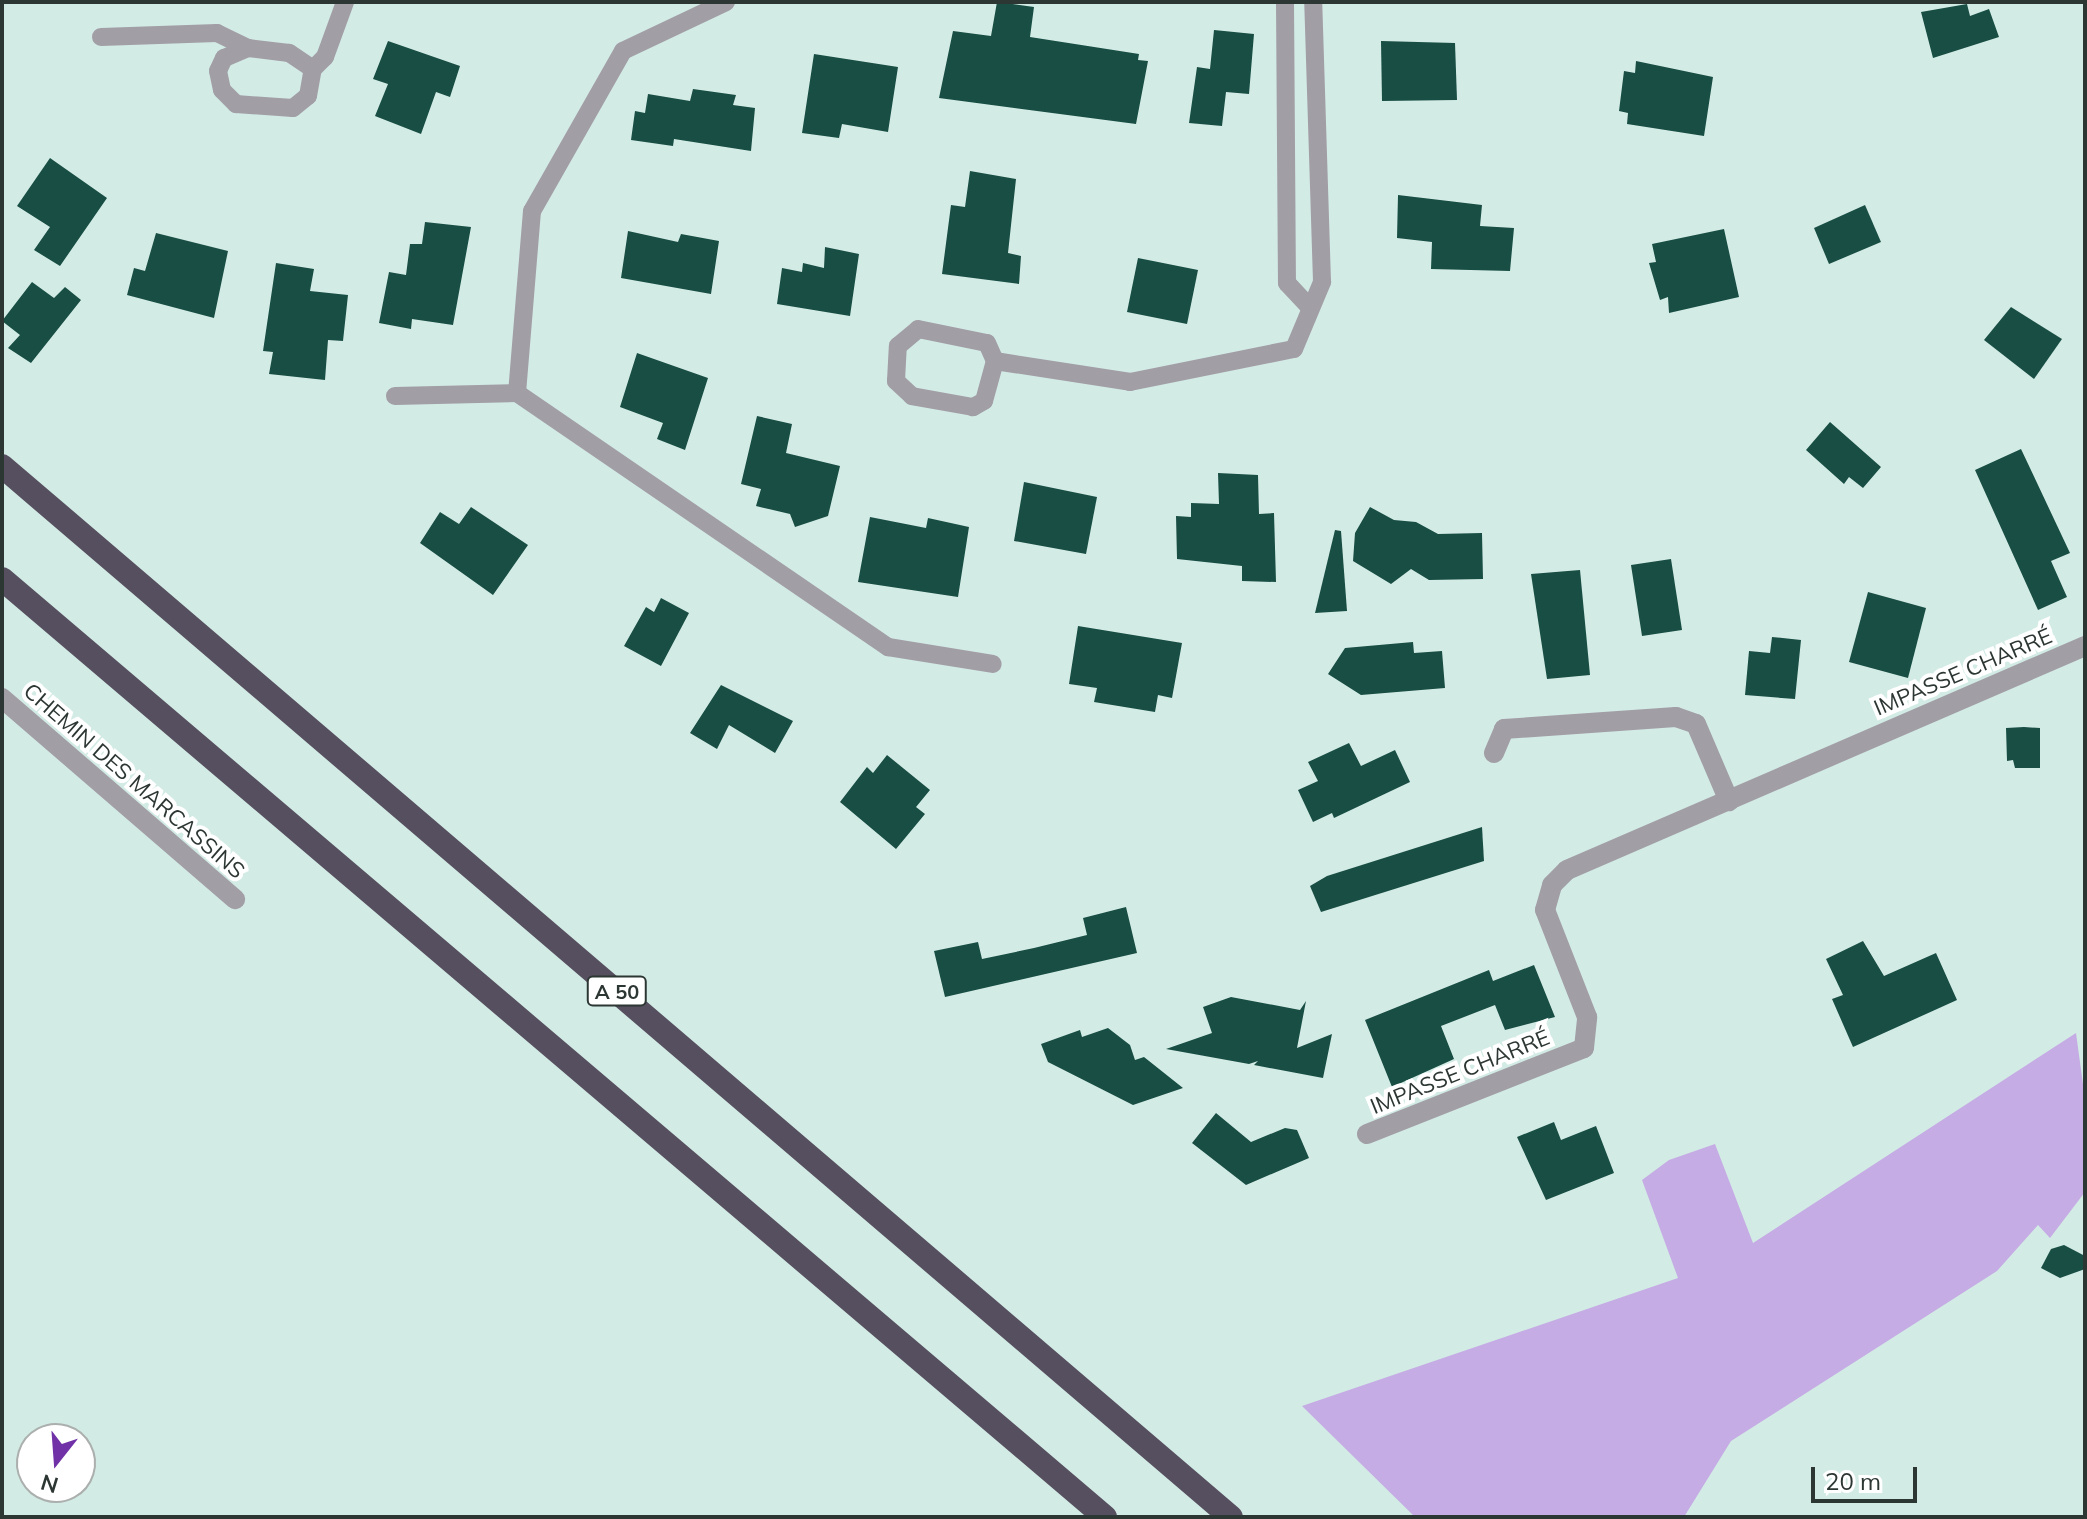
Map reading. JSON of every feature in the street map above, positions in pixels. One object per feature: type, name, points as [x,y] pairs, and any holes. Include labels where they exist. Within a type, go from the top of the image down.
[{"type":"highway","name":"A 50","points":[[2,466],[1231,1517]]},
{"type":"highway","points":[[2,579],[1105,1517]]},
{"type":"street","name":"IMPASSE CHARRÉ","points":[[1367,1134],[1584,1048],[1587,1017],[1545,910],[1552,885],[1567,870],[2085,646]]},
{"type":"street","name":"CHEMIN DES MARCASSINS","points":[[2,698],[235,899]]},
{"type":"street","points":[[1494,753],[1504,729],[1676,717],[1696,724],[1729,801]]},
{"type":"lane","points":[[248,48],[224,58],[218,71],[222,90],[236,104],[293,108],[308,96],[313,69],[336,33],[345,2]]},
{"type":"lane","points":[[517,393],[532,211],[623,51],[726,2]]},
{"type":"lane","points":[[1285,2],[1287,283],[1309,307]]},
{"type":"lane","points":[[995,361],[1130,382],[1166,378],[1294,349],[1322,282],[1313,2]]},
{"type":"lane","points":[[101,37],[217,33],[248,48],[289,53],[313,69]]},
{"type":"lane","points":[[918,329],[987,343],[995,361],[984,401],[973,407],[912,396],[896,381],[898,346],[918,329]]},
{"type":"lane","points":[[395,396],[517,393],[888,647],[993,664]]},
{"type":"shaded area","points":[[2076,1033],[2085,1099],[2085,1192],[2050,1238],[2038,1225],[1997,1271],[1731,1441],[1684,1517],[1415,1517],[1302,1406],[1678,1278],[1642,1180],[1669,1160],[1715,1144],[1753,1243]]},
{"type":"building","points":[[997,2],[1034,7],[1030,37],[1139,54],[1138,60],[1148,61],[1136,124],[939,98],[953,31],[991,36]]},
{"type":"building","points":[[1967,4],[1970,16],[1989,9],[1999,37],[1933,58],[1921,12]]},
{"type":"building","points":[[1214,30],[1254,34],[1249,94],[1226,92],[1222,126],[1189,123],[1197,67],[1210,69]]},
{"type":"building","points":[[388,41],[460,66],[450,97],[436,92],[421,134],[375,116],[388,84],[373,79]]},
{"type":"building","points":[[1381,41],[1455,43],[1457,100],[1382,101]]},
{"type":"building","points":[[814,54],[898,67],[888,132],[842,124],[839,138],[802,133]]},
{"type":"building","points":[[1636,61],[1713,77],[1704,136],[1627,124],[1628,113],[1619,111],[1624,71],[1635,73]]},
{"type":"building","points":[[693,89],[736,95],[733,105],[755,108],[751,151],[674,139],[673,146],[631,140],[635,111],[645,113],[648,94],[690,101]]},
{"type":"building","points":[[50,158],[107,198],[60,266],[34,250],[50,227],[17,206]]},
{"type":"building","points":[[970,171],[1016,179],[1008,253],[1021,256],[1019,284],[942,274],[951,205],[965,207]]},
{"type":"building","points":[[1398,195],[1482,205],[1480,226],[1514,228],[1510,271],[1431,269],[1432,242],[1397,238]]},
{"type":"building","points":[[1865,205],[1881,242],[1829,264],[1814,228]]},
{"type":"building","points":[[425,222],[471,227],[453,325],[412,319],[411,329],[379,323],[389,272],[406,275],[410,244],[422,244]]},
{"type":"building","points":[[1724,229],[1739,297],[1669,313],[1668,297],[1660,300],[1649,263],[1656,262],[1652,244]]},
{"type":"building","points":[[628,231],[678,242],[681,234],[719,241],[711,294],[621,278]]},
{"type":"building","points":[[156,233],[228,251],[214,318],[127,295],[134,268],[145,271]]},
{"type":"building","points":[[825,247],[859,254],[850,316],[777,304],[782,268],[802,272],[803,263],[824,268]]},
{"type":"building","points":[[1138,258],[1198,270],[1187,324],[1127,312]]},
{"type":"building","points":[[276,263],[314,269],[310,291],[348,295],[343,341],[328,340],[325,380],[269,374],[273,352],[263,351]]},
{"type":"building","points":[[32,282],[54,298],[65,287],[81,300],[31,363],[8,348],[20,335],[2,321]]},
{"type":"building","points":[[2011,307],[2062,339],[2034,379],[1984,340]]},
{"type":"building","points":[[637,353],[708,378],[685,450],[657,439],[663,423],[620,407]]},
{"type":"building","points":[[757,416],[792,424],[786,453],[840,466],[828,516],[795,527],[790,514],[756,506],[761,489],[741,484]]},
{"type":"building","points":[[1830,422],[1881,467],[1863,488],[1849,477],[1844,484],[1806,450]]},
{"type":"building","points":[[2021,449],[2070,553],[2051,561],[2067,597],[2038,610],[1975,470]]},
{"type":"building","points":[[1218,473],[1258,475],[1259,514],[1274,513],[1276,582],[1242,581],[1242,566],[1177,559],[1176,516],[1191,517],[1191,503],[1219,504]]},
{"type":"building","points":[[1024,482],[1097,497],[1086,554],[1014,541]]},
{"type":"building","points":[[471,507],[528,545],[493,595],[420,543],[440,512],[459,524]]},
{"type":"building","points":[[1370,507],[1394,520],[1416,522],[1438,534],[1482,533],[1483,579],[1429,580],[1411,569],[1391,584],[1353,561],[1355,533]]},
{"type":"building","points":[[870,517],[926,528],[928,518],[969,527],[958,597],[858,582]]},
{"type":"building","points":[[1335,530],[1341,531],[1347,611],[1315,613]]},
{"type":"building","points":[[1671,559],[1682,630],[1642,636],[1631,565]]},
{"type":"building","points":[[1580,570],[1590,675],[1547,679],[1531,574]]},
{"type":"building","points":[[1868,592],[1926,608],[1908,678],[1849,662]]},
{"type":"building","points":[[661,598],[689,613],[661,666],[624,646],[646,607],[654,612]]},
{"type":"building","points":[[1078,626],[1182,643],[1172,698],[1158,695],[1155,712],[1094,702],[1097,688],[1069,684]]},
{"type":"building","points":[[1772,637],[1801,640],[1795,699],[1745,695],[1749,651],[1770,653]]},
{"type":"building","points":[[1413,642],[1414,653],[1442,651],[1445,688],[1361,695],[1328,674],[1345,648]]},
{"type":"building","points":[[721,685],[793,721],[775,753],[729,725],[717,749],[690,733]]},
{"type":"building","points":[[2006,728],[2040,728],[2040,768],[2015,768],[2013,760],[2007,761]]},
{"type":"building","points":[[1349,743],[1361,766],[1395,750],[1410,782],[1334,818],[1332,813],[1313,822],[1298,790],[1318,781],[1308,762]]},
{"type":"building","points":[[887,755],[930,790],[916,807],[925,814],[896,849],[840,802],[867,767],[873,773]]},
{"type":"building","points":[[1482,827],[1484,861],[1321,912],[1310,886],[1327,876]]},
{"type":"building","points":[[1126,907],[1137,953],[945,997],[934,951],[978,942],[982,959],[1034,948],[1087,935],[1083,918]]},
{"type":"building","points":[[1863,941],[1884,976],[1936,953],[1957,1000],[1853,1047],[1832,999],[1843,995],[1826,959]]},
{"type":"building","points":[[1534,965],[1555,1017],[1505,1030],[1495,1005],[1441,1026],[1454,1059],[1392,1087],[1365,1020],[1489,970],[1493,981]]},
{"type":"building","points":[[1231,997],[1300,1010],[1306,1001],[1297,1048],[1332,1034],[1323,1078],[1254,1065],[1258,1061],[1249,1064],[1166,1049],[1212,1033],[1203,1007]]},
{"type":"building","points":[[1108,1028],[1130,1045],[1135,1060],[1144,1057],[1183,1088],[1133,1105],[1048,1062],[1041,1044],[1080,1030],[1082,1037]]},
{"type":"building","points":[[1216,1113],[1251,1142],[1285,1128],[1297,1130],[1309,1158],[1246,1185],[1192,1143]]},
{"type":"building","points":[[1554,1122],[1561,1140],[1596,1126],[1614,1173],[1546,1200],[1517,1137]]},
{"type":"building","points":[[2064,1245],[2085,1256],[2085,1269],[2060,1278],[2041,1268],[2051,1249]]}]
